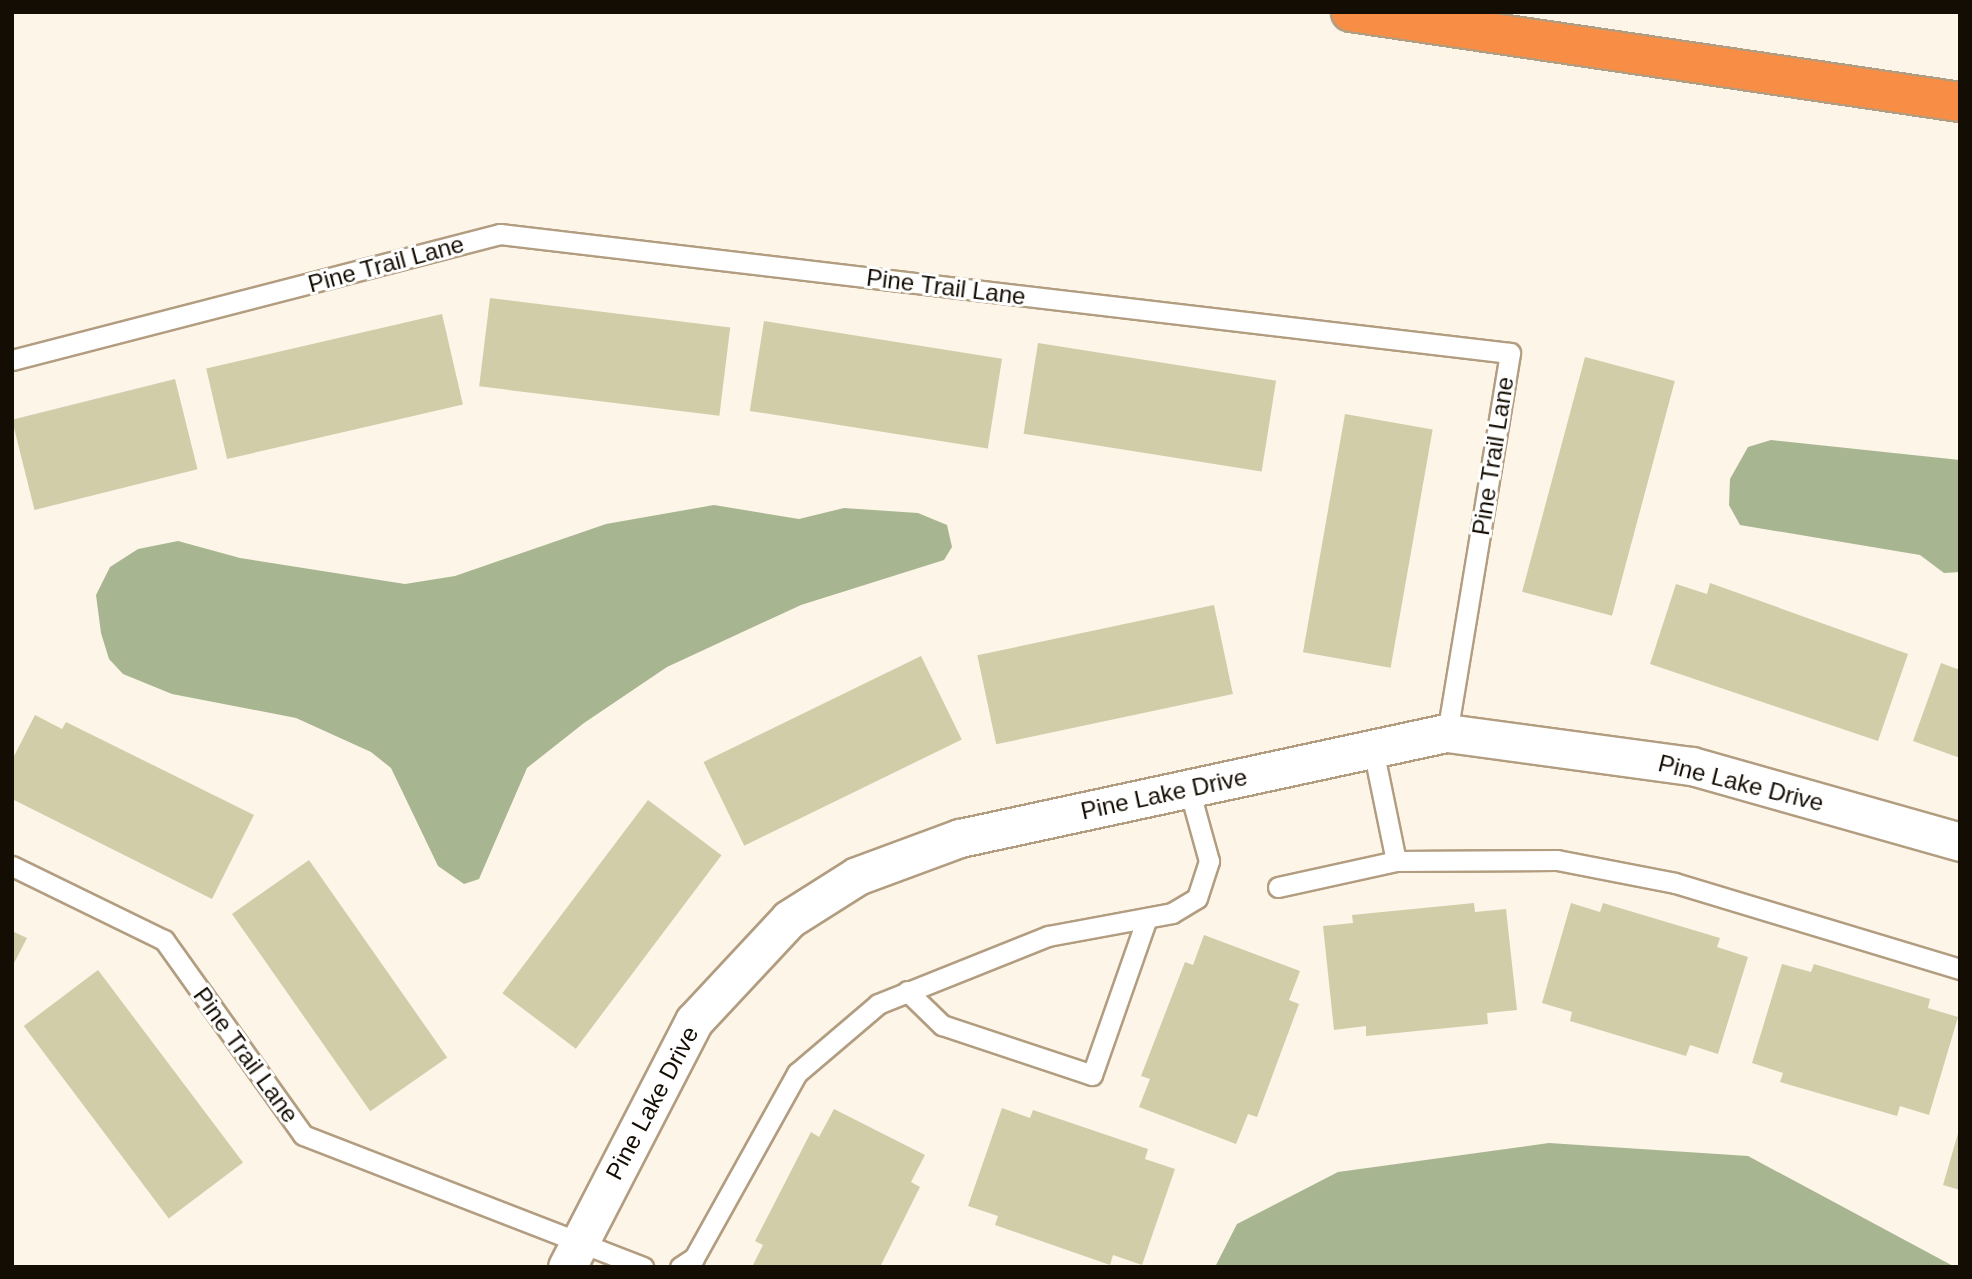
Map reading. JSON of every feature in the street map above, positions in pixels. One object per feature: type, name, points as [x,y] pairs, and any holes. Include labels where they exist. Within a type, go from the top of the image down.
[{"type":"highway","points":[[1351,12],[1960,102]]},
{"type":"street","name":"Pine Lake Drive","points":[[574,1253],[694,1021],[789,919],[858,876],[960,838],[1447,733],[1692,766],[1960,842]]},
{"type":"lane","name":"Pine Trail Lane","points":[[12,360],[500,234],[1510,353],[1447,733]]},
{"type":"lane","points":[[1374,749],[1396,861]]},
{"type":"lane","points":[[680,1267],[694,1258],[797,1073],[878,1004],[1048,936],[1172,914],[1197,898],[1206,883],[1209,861],[1189,789]]},
{"type":"lane","points":[[1278,887],[1396,861],[1557,860],[1675,883],[1960,969]]},
{"type":"lane","name":"Pine Trail Lane","points":[[12,866],[164,940],[303,1135],[574,1253],[643,1267]]},
{"type":"lane","points":[[907,991],[942,1025],[1092,1075],[1147,918]]},
{"type":"shaded area","points":[[1771,440],[1960,460],[1960,572],[1944,573],[1920,555],[1740,525],[1729,505],[1730,479],[1748,447]]},
{"type":"shaded area","points":[[714,505],[799,519],[844,508],[918,513],[947,525],[952,547],[944,560],[801,605],[667,667],[584,723],[527,768],[479,879],[464,884],[438,866],[391,768],[371,752],[296,718],[172,694],[123,674],[109,659],[101,633],[96,595],[110,567],[138,549],[178,541],[240,558],[405,584],[455,576],[606,524]]},
{"type":"shaded area","points":[[1549,1143],[1748,1156],[1955,1267],[1215,1267],[1237,1224],[1338,1172]]},
{"type":"building","points":[[490,298],[730,327],[719,416],[479,386]]},
{"type":"building","points":[[442,314],[463,405],[227,459],[206,368]]},
{"type":"building","points":[[764,321],[1002,359],[988,449],[750,411]]},
{"type":"building","points":[[1038,343],[1276,381],[1262,472],[1024,434]]},
{"type":"building","points":[[1585,357],[1675,381],[1612,616],[1522,592]]},
{"type":"building","points":[[175,379],[197,469],[34,510],[12,420]]},
{"type":"building","points":[[1345,414],[1433,429],[1391,668],[1303,652]]},
{"type":"building","points":[[1710,583],[1908,654],[1878,741],[1650,664],[1676,584],[1707,594]]},
{"type":"building","points":[[1214,605],[1233,694],[996,744],[977,655]]},
{"type":"building","points":[[921,656],[962,740],[744,846],[703,762]]},
{"type":"building","points":[[1941,663],[1960,670],[1960,758],[1913,741]]},
{"type":"building","points":[[35,715],[62,729],[66,722],[254,815],[212,899],[12,799],[12,760]]},
{"type":"building","points":[[648,800],[721,855],[576,1049],[502,993]]},
{"type":"building","points":[[309,860],[447,1057],[370,1111],[232,914]]},
{"type":"building","points":[[1474,903],[1475,912],[1506,909],[1517,1010],[1487,1013],[1488,1024],[1366,1036],[1366,1026],[1334,1030],[1323,926],[1353,923],[1352,915]]},
{"type":"building","points":[[1571,903],[1600,912],[1603,903],[1720,938],[1717,947],[1748,957],[1718,1054],[1690,1045],[1686,1056],[1570,1021],[1572,1012],[1542,1003]]},
{"type":"building","points":[[12,931],[27,938],[12,967]]},
{"type":"building","points":[[1204,935],[1300,971],[1289,1000],[1299,1004],[1257,1117],[1248,1114],[1236,1144],[1139,1107],[1150,1079],[1141,1076],[1185,962],[1193,965]]},
{"type":"building","points":[[1782,964],[1811,972],[1814,964],[1930,999],[1928,1008],[1958,1017],[1929,1115],[1900,1106],[1897,1116],[1780,1082],[1783,1073],[1752,1063]]},
{"type":"building","points":[[98,970],[243,1162],[169,1218],[24,1026]]},
{"type":"building","points":[[1002,1108],[1030,1118],[1033,1110],[1148,1149],[1145,1159],[1175,1169],[1142,1265],[1113,1255],[1110,1265],[995,1225],[998,1216],[968,1206]]},
{"type":"building","points":[[834,1109],[925,1155],[911,1182],[920,1187],[880,1267],[752,1267],[763,1245],[755,1241],[811,1132],[819,1137]]},
{"type":"building","points":[[1960,1131],[1960,1190],[1943,1185]]}]
